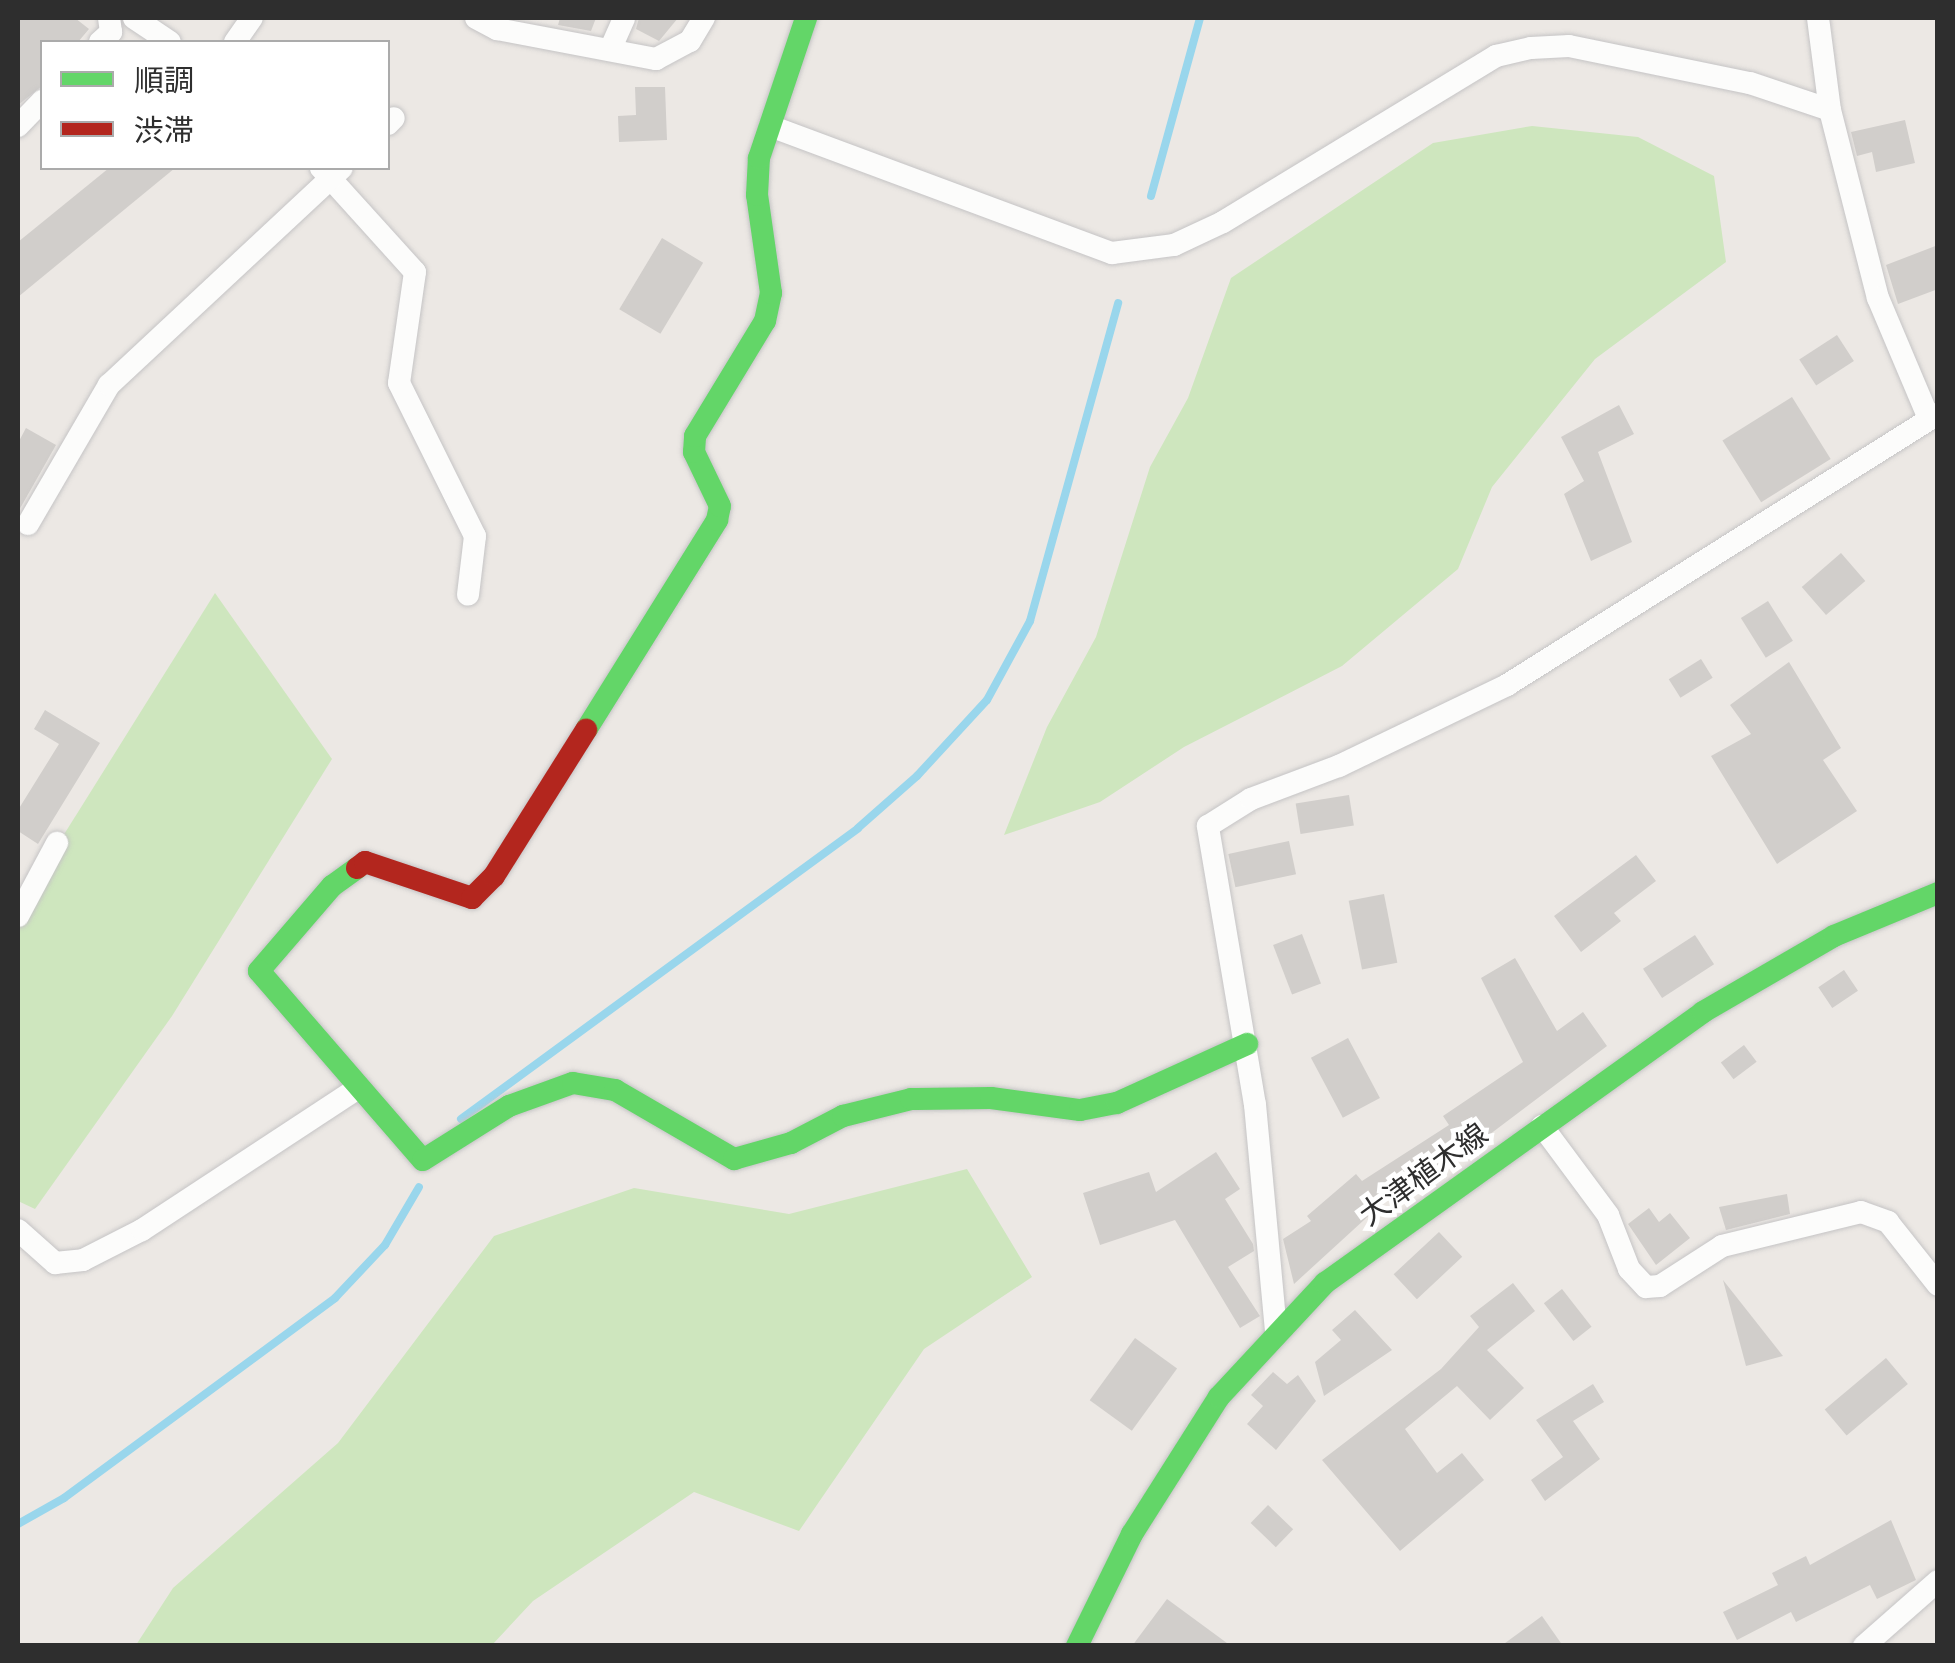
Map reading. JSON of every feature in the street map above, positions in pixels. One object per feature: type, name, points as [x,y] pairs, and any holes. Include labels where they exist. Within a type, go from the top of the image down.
[{"type":"street","points":[[102,40],[111,32],[109,18]]},
{"type":"street","points":[[134,18],[167,40]]},
{"type":"street","points":[[236,40],[252,18]]},
{"type":"street","points":[[476,18],[496,29],[610,50],[671,55],[704,18]]},
{"type":"street","points":[[610,50],[624,18]]},
{"type":"street","points":[[806,18],[770,126],[757,195],[771,294],[765,321],[695,436],[694,452],[720,506],[717,520],[622,679],[494,876],[472,898],[365,862],[332,886],[258,971],[423,1160],[509,1106],[588,1082],[615,1090],[734,1158],[791,1144],[843,1116],[911,1099],[991,1098],[1080,1110],[1118,1103],[1246,1044]]},
{"type":"street","points":[[1276,1330],[1246,1044],[1208,826],[1251,800],[1339,766],[1507,685],[1933,417],[1878,298],[1830,110],[1818,18]]},
{"type":"street","points":[[770,126],[1112,253],[1174,245],[1223,222],[1496,56],[1531,48],[1605,53],[1750,83],[1830,110]]},
{"type":"street","points":[[18,126],[40,103]]},
{"type":"street","points":[[28,524],[109,385],[331,171],[415,272],[399,383],[475,536],[468,595]]},
{"type":"street","points":[[18,916],[57,843]]},
{"type":"street","name":"大津植木線","points":[[1077,1646],[1132,1534],[1219,1398],[1276,1330],[1396,1228],[1759,977],[1938,893]]},
{"type":"street","points":[[18,1230],[54,1263],[82,1260],[142,1230],[358,1088]]},
{"type":"street","points":[[1542,1126],[1608,1214],[1629,1269],[1646,1287],[1660,1286],[1722,1246],[1861,1212],[1888,1222],[1938,1286]]},
{"type":"street","points":[[1864,1646],[1938,1582]]},
{"type":"green space","points":[[1532,126],[1638,137],[1714,176],[1726,262],[1595,359],[1492,487],[1458,569],[1342,666],[1184,747],[1100,802],[1004,835],[1047,727],[1096,637],[1150,467],[1188,398],[1231,278],[1433,143]]},
{"type":"green space","points":[[215,593],[332,759],[172,1016],[35,1209],[18,1201],[18,908]]},
{"type":"green space","points":[[967,1169],[1032,1277],[924,1349],[799,1531],[694,1492],[533,1601],[492,1645],[136,1645],[173,1588],[338,1443],[494,1236],[634,1188],[789,1214]]},
{"type":"building","points":[[18,18],[75,18],[89,29],[80,40],[40,40],[40,88],[18,105]]},
{"type":"building","points":[[560,18],[596,18],[591,31],[558,25]]},
{"type":"building","points":[[639,18],[678,18],[659,41],[636,29]]},
{"type":"building","points":[[635,87],[665,87],[667,140],[619,142],[618,116],[636,115]]},
{"type":"building","points":[[1905,120],[1915,163],[1876,172],[1872,152],[1857,156],[1851,132]]},
{"type":"building","points":[[107,170],[173,170],[18,297],[18,242]]},
{"type":"building","points":[[662,238],[703,263],[660,334],[619,309]]},
{"type":"building","points":[[1938,245],[1938,289],[1898,304],[1886,265]]},
{"type":"building","points":[[1837,335],[1854,361],[1816,386],[1799,360]]},
{"type":"building","points":[[1792,397],[1831,459],[1761,502],[1722,440]]},
{"type":"building","points":[[1619,405],[1634,434],[1598,452],[1632,542],[1591,561],[1564,494],[1584,481],[1561,437]]},
{"type":"building","points":[[26,428],[56,445],[18,512],[18,443]]},
{"type":"building","points":[[1841,553],[1865,581],[1826,615],[1802,587]]},
{"type":"building","points":[[1768,601],[1793,641],[1766,658],[1741,618]]},
{"type":"building","points":[[1701,659],[1713,678],[1680,698],[1669,679]]},
{"type":"building","points":[[1789,662],[1841,748],[1823,760],[1857,811],[1777,864],[1711,756],[1751,734],[1730,705]]},
{"type":"building","points":[[45,710],[100,743],[38,844],[18,831],[18,810],[59,744],[34,729]]},
{"type":"building","points":[[1349,795],[1354,826],[1301,834],[1296,803]]},
{"type":"building","points":[[1289,841],[1296,874],[1235,887],[1228,854]]},
{"type":"building","points":[[1636,855],[1656,881],[1614,913],[1621,921],[1581,952],[1554,916]]},
{"type":"building","points":[[1384,894],[1397,963],[1362,970],[1349,901]]},
{"type":"building","points":[[1302,934],[1321,983],[1292,995],[1273,945]]},
{"type":"building","points":[[1695,935],[1714,964],[1662,998],[1643,969]]},
{"type":"building","points":[[1515,958],[1557,1031],[1583,1012],[1607,1046],[1408,1196],[1399,1188],[1294,1284],[1283,1239],[1311,1221],[1307,1216],[1356,1174],[1362,1181],[1449,1125],[1443,1116],[1523,1062],[1481,978]]},
{"type":"building","points":[[1844,970],[1858,991],[1832,1008],[1818,987]]},
{"type":"building","points":[[1348,1038],[1380,1098],[1343,1118],[1311,1058]]},
{"type":"building","points":[[1744,1045],[1757,1062],[1733,1079],[1721,1062]]},
{"type":"building","points":[[1216,1152],[1240,1189],[1225,1199],[1254,1251],[1228,1267],[1260,1316],[1240,1328],[1175,1220],[1100,1245],[1083,1193],[1149,1172],[1156,1192]]},
{"type":"building","points":[[1787,1194],[1790,1214],[1726,1230],[1719,1207]]},
{"type":"building","points":[[1649,1208],[1659,1222],[1670,1213],[1690,1238],[1656,1265],[1628,1224]]},
{"type":"building","points":[[1439,1232],[1462,1257],[1417,1299],[1394,1274]]},
{"type":"building","points":[[1723,1280],[1783,1356],[1746,1366]]},
{"type":"building","points":[[1513,1283],[1535,1311],[1487,1350],[1524,1388],[1490,1420],[1457,1386],[1405,1429],[1437,1473],[1462,1453],[1484,1480],[1400,1551],[1322,1460],[1441,1369],[1479,1327],[1470,1316]]},
{"type":"building","points":[[1562,1289],[1592,1327],[1573,1341],[1544,1303]]},
{"type":"building","points":[[1355,1310],[1392,1350],[1324,1396],[1315,1362],[1341,1340],[1332,1330]]},
{"type":"building","points":[[1135,1338],[1177,1369],[1132,1431],[1090,1400]]},
{"type":"building","points":[[1886,1358],[1908,1384],[1847,1435],[1825,1409]]},
{"type":"building","points":[[1273,1372],[1287,1384],[1298,1375],[1316,1401],[1276,1450],[1247,1424],[1263,1406],[1251,1395]]},
{"type":"building","points":[[1593,1384],[1604,1402],[1573,1421],[1600,1459],[1545,1501],[1531,1480],[1563,1457],[1536,1420]]},
{"type":"building","points":[[1268,1505],[1293,1529],[1276,1547],[1251,1523]]},
{"type":"building","points":[[1891,1520],[1916,1580],[1877,1599],[1870,1585],[1796,1622],[1791,1612],[1737,1640],[1723,1612],[1778,1585],[1772,1573],[1806,1556],[1810,1565]]},
{"type":"building","points":[[1167,1599],[1231,1646],[1132,1646]]},
{"type":"building","points":[[1542,1616],[1563,1646],[1501,1646]]},
{"type":"waterway","points":[[1151,196],[1200,18]]},
{"type":"waterway","points":[[461,1119],[858,828],[917,776],[987,700],[1030,621],[1118,303]]},
{"type":"waterway","points":[[18,1524],[64,1498],[335,1298],[385,1245],[419,1187]]},
{"type":"traffic: fast","points":[[586,730],[717,520],[720,506],[694,452],[695,436],[765,321],[771,293],[757,195],[759,158],[806,18]]},
{"type":"traffic: fast","points":[[357,868],[332,886],[259,971],[423,1160],[509,1106],[573,1083],[615,1090],[734,1159],[791,1143],[843,1116],[911,1099],[991,1098],[1080,1110],[1117,1103],[1247,1044]]},
{"type":"traffic: fast","points":[[1077,1646],[1132,1534],[1219,1397],[1325,1283],[1703,1012],[1834,936],[1938,893]]},
{"type":"traffic: jam","points":[[357,868],[365,862],[472,898],[494,876],[586,730]]}]
